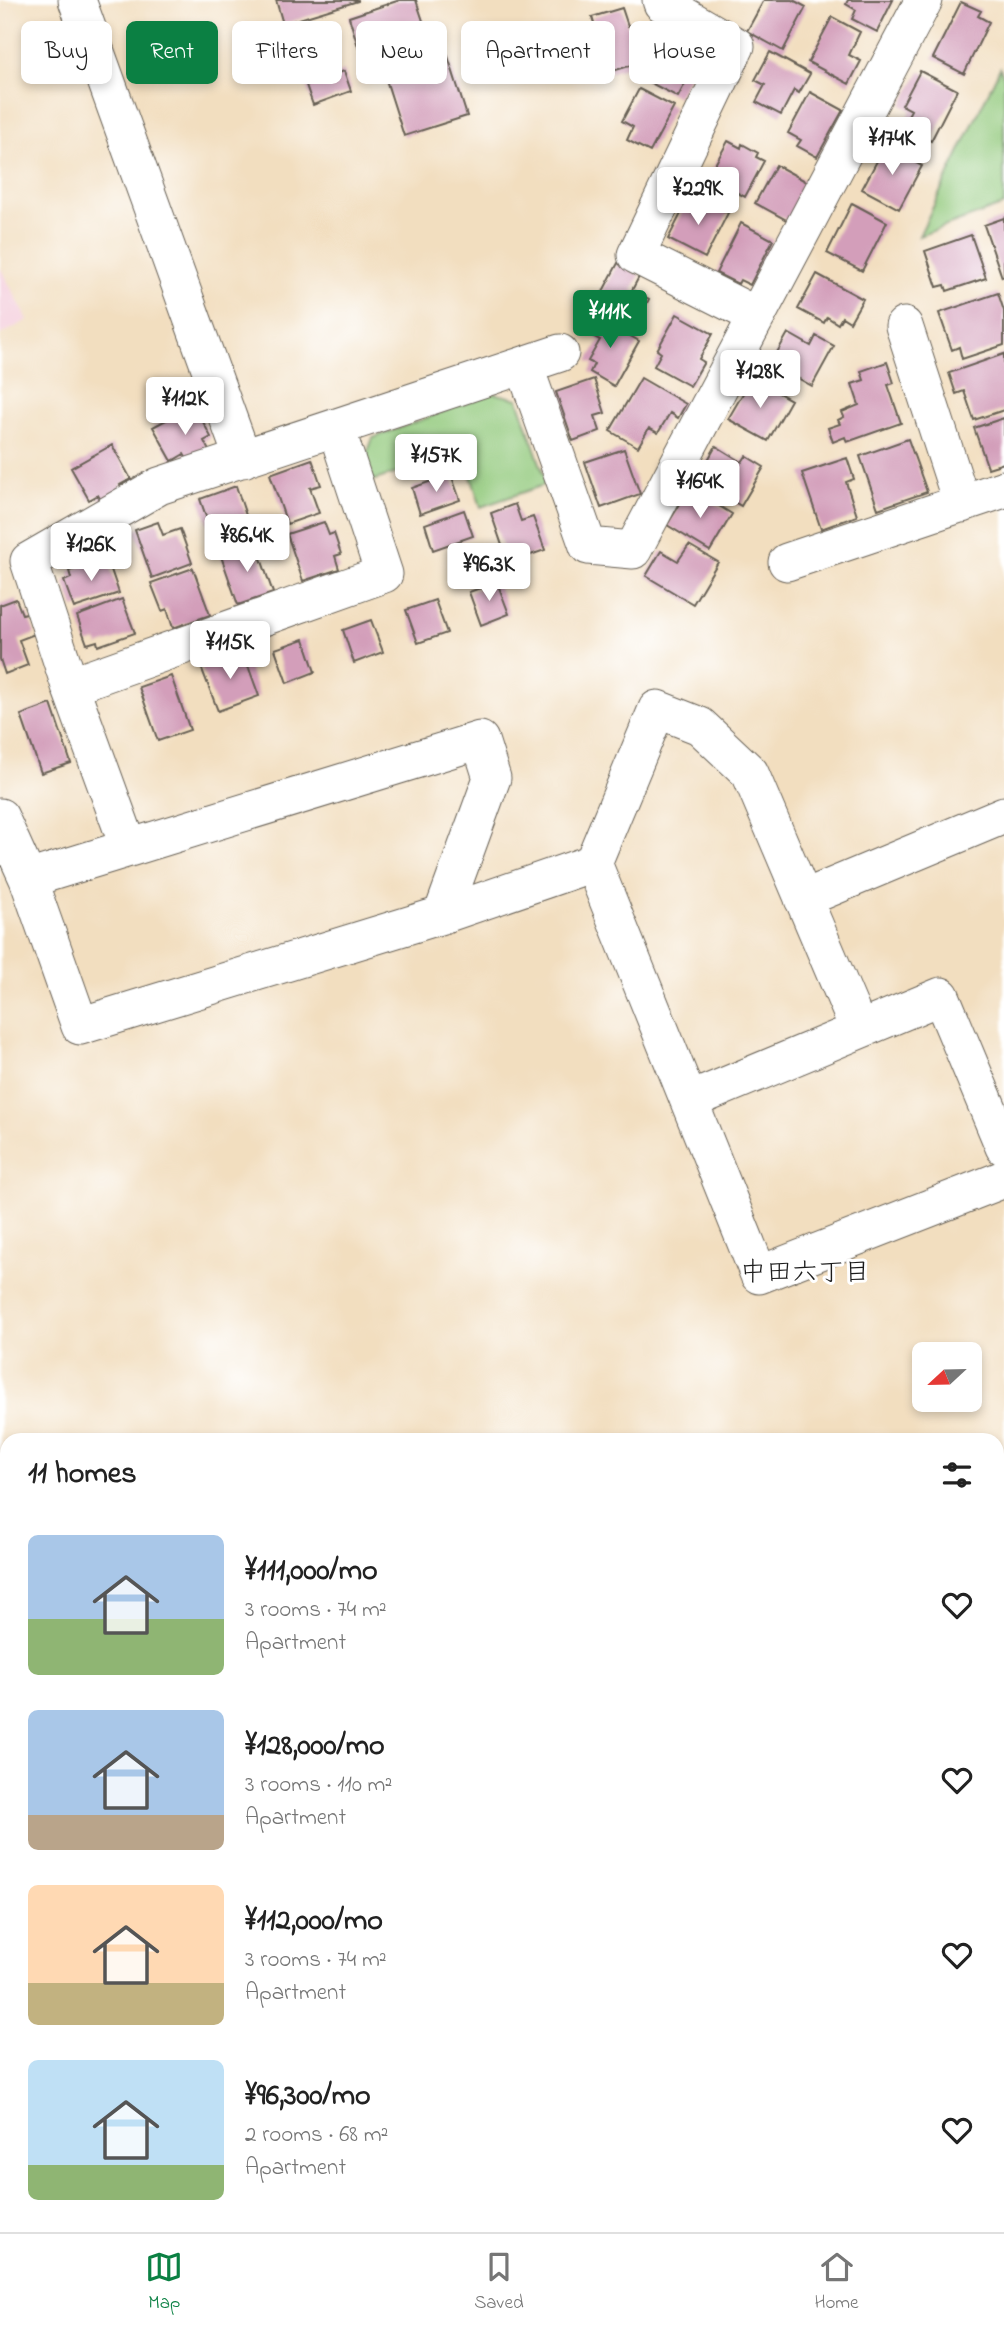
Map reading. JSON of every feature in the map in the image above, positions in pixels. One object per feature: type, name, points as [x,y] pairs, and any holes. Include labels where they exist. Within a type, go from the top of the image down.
[{"type":"street","points":[[77,0],[243,459]]},
{"type":"street","points":[[661,0],[736,46],[636,255],[757,316]]},
{"type":"street","points":[[524,365],[588,546],[633,550],[924,0]]},
{"type":"street","points":[[904,326],[962,504]]},
{"type":"street","points":[[128,848],[29,561],[159,486],[560,353]]},
{"type":"street","points":[[70,685],[384,574],[336,428]]},
{"type":"street","points":[[787,562],[1004,489]]},
{"type":"street","points":[[859,1030],[750,773],[700,726],[657,709],[593,863],[759,1275],[1004,1179]]},
{"type":"street","points":[[28,879],[480,740],[492,778],[442,915]]},
{"type":"street","points":[[803,899],[1004,815]]},
{"type":"street","points":[[0,817],[28,879],[80,1026],[442,915],[593,863]]},
{"type":"street","points":[[689,1101],[941,996],[1004,1147]]},
{"type":"shaded area","points":[[0,267],[28,320],[0,335]]},
{"type":"green space","points":[[1000,68],[1004,78],[1004,205],[919,236]]},
{"type":"green space","points":[[493,393],[518,399],[547,484],[481,507],[463,452],[372,481],[365,459],[373,438]]},
{"type":"building","points":[[276,0],[358,0],[293,21],[282,21]]},
{"type":"building","points":[[400,0],[416,0],[423,21],[356,21],[356,40],[349,17]]},
{"type":"building","points":[[764,0],[793,0],[806,7],[783,51],[747,31]]},
{"type":"building","points":[[848,0],[893,0],[877,32],[852,19],[856,10],[846,4]]},
{"type":"building","points":[[961,2],[981,11],[978,16],[989,22],[964,74],[933,58]]},
{"type":"building","points":[[622,8],[629,26],[629,66],[615,70],[615,21],[593,21],[592,17]]},
{"type":"building","points":[[832,17],[860,32],[849,55],[861,61],[849,84],[808,62]]},
{"type":"building","points":[[770,52],[810,74],[799,93],[794,90],[781,115],[756,102],[765,85],[755,80]]},
{"type":"building","points":[[447,53],[467,116],[404,136],[387,84],[447,84]]},
{"type":"building","points":[[344,71],[351,91],[313,105],[306,85],[342,84]]},
{"type":"building","points":[[920,71],[957,90],[931,141],[903,125],[911,110],[902,105]]},
{"type":"building","points":[[653,84],[685,84],[678,97]]},
{"type":"building","points":[[639,89],[674,107],[650,152],[627,140],[633,127],[622,121]]},
{"type":"building","points":[[810,92],[843,110],[817,157],[797,146],[801,140],[788,133]]},
{"type":"building","points":[[728,141],[741,148],[742,144],[758,153],[756,157],[764,161],[745,197],[708,177]]},
{"type":"building","points":[[885,146],[922,166],[899,209],[862,189]]},
{"type":"building","points":[[776,165],[809,183],[788,221],[755,203]]},
{"type":"building","points":[[689,198],[709,208],[711,204],[728,213],[705,258],[668,239]]},
{"type":"building","points":[[852,203],[887,222],[862,271],[827,253]]},
{"type":"building","points":[[1004,218],[1004,276],[1002,277],[984,225]]},
{"type":"building","points":[[741,223],[773,240],[750,285],[740,280],[738,284],[716,273]]},
{"type":"building","points":[[971,235],[986,278],[947,291],[945,285],[937,287],[925,251]]},
{"type":"building","points":[[618,263],[640,275],[632,290],[649,299],[633,330],[594,308]]},
{"type":"building","points":[[817,274],[863,299],[850,322],[842,317],[838,324],[827,317],[824,323],[798,309]]},
{"type":"building","points":[[998,293],[1004,311],[1004,345],[962,359],[959,347],[952,350],[939,313]]},
{"type":"building","points":[[677,314],[713,334],[699,359],[704,362],[690,386],[654,366],[661,353],[657,350]]},
{"type":"building","points":[[594,315],[639,341],[614,386],[590,372],[594,364],[588,361],[600,340],[585,332]]},
{"type":"building","points":[[788,333],[811,346],[816,336],[834,346],[812,386],[771,363]]},
{"type":"building","points":[[1004,354],[1004,410],[974,420],[964,391],[956,394],[949,373]]},
{"type":"building","points":[[887,362],[894,383],[888,385],[901,423],[847,442],[845,437],[833,442],[828,428],[840,424],[838,420],[844,417],[842,412],[859,405],[852,384],[864,380],[861,371]]},
{"type":"building","points":[[641,378],[686,404],[678,418],[670,413],[658,433],[649,428],[638,447],[610,431]]},
{"type":"building","points":[[752,378],[791,400],[768,441],[728,419]]},
{"type":"building","points":[[594,379],[605,413],[595,416],[600,431],[573,441],[556,392]]},
{"type":"building","points":[[190,407],[196,418],[200,416],[211,437],[204,441],[212,457],[192,468],[184,454],[172,461],[153,427]]},
{"type":"building","points":[[1004,418],[1004,463],[988,468],[974,428]]},
{"type":"building","points":[[908,439],[927,492],[878,509],[860,456]]},
{"type":"building","points":[[112,445],[131,479],[120,485],[125,494],[104,506],[98,495],[89,500],[71,468]]},
{"type":"building","points":[[716,446],[742,462],[746,456],[764,467],[741,506],[697,479]]},
{"type":"building","points":[[624,449],[640,494],[601,508],[585,462]]},
{"type":"building","points":[[847,458],[854,479],[846,482],[857,516],[821,529],[802,473]]},
{"type":"building","points":[[312,459],[321,485],[310,488],[319,513],[287,524],[270,474]]},
{"type":"building","points":[[451,474],[460,500],[420,514],[412,488]]},
{"type":"building","points":[[236,486],[254,539],[218,551],[200,499]]},
{"type":"building","points":[[690,488],[732,514],[710,551],[667,525]]},
{"type":"building","points":[[515,504],[521,521],[533,517],[545,550],[508,563],[491,513]]},
{"type":"building","points":[[464,510],[473,536],[433,550],[425,524]]},
{"type":"building","points":[[158,522],[163,535],[180,529],[192,563],[152,578],[135,530]]},
{"type":"building","points":[[324,522],[329,535],[334,533],[341,554],[335,556],[339,569],[303,581],[287,534]]},
{"type":"building","points":[[256,544],[273,593],[238,605],[221,556]]},
{"type":"building","points":[[689,545],[718,562],[693,604],[646,576],[661,551],[678,561]]},
{"type":"building","points":[[107,558],[119,593],[74,608],[64,581],[71,578],[69,571]]},
{"type":"building","points":[[193,568],[210,615],[173,628],[167,609],[162,611],[151,583]]},
{"type":"building","points":[[497,582],[509,614],[481,625],[469,592]]},
{"type":"building","points":[[16,599],[22,614],[27,613],[35,634],[19,640],[28,665],[5,674],[0,659],[0,605]]},
{"type":"building","points":[[122,599],[135,633],[98,646],[97,641],[87,644],[77,616]]},
{"type":"building","points":[[435,600],[447,633],[418,643],[406,610]]},
{"type":"building","points":[[371,620],[383,652],[354,663],[343,630]]},
{"type":"building","points":[[304,639],[315,672],[287,683],[275,649]]},
{"type":"building","points":[[243,652],[259,696],[218,711],[200,664],[216,657],[218,661]]},
{"type":"building","points":[[171,676],[190,730],[158,741],[139,687]]},
{"type":"building","points":[[51,704],[71,763],[41,773],[21,715]]},
{"type":"district","name":"中田六丁目","points":[[805,1274]]}]
